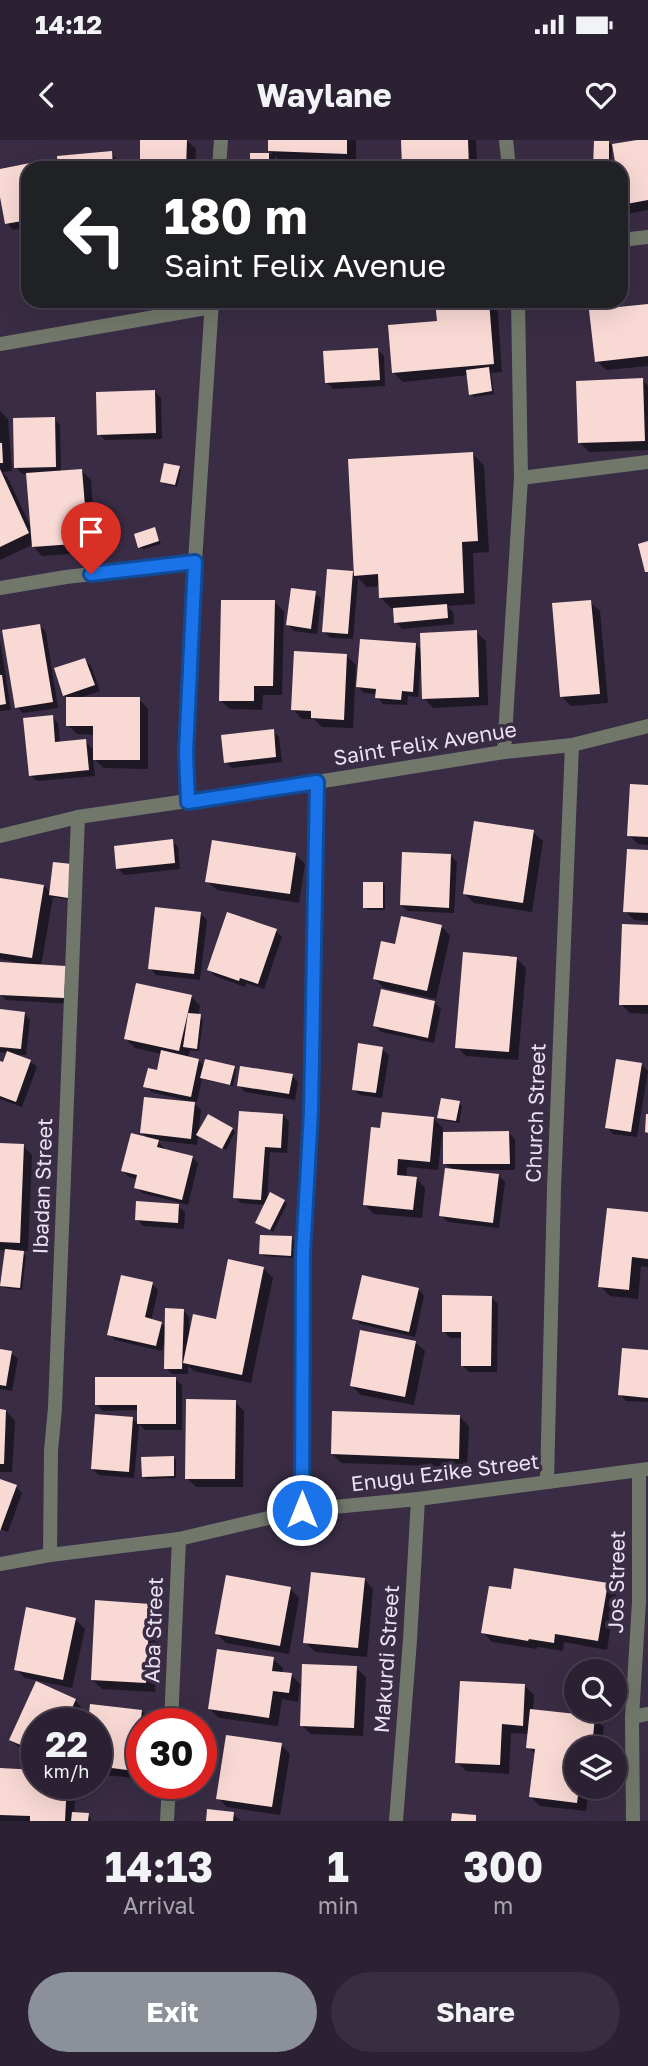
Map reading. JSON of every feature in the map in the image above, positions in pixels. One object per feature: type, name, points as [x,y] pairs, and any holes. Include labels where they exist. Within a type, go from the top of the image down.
[{"type":"street","points":[[220,161],[221,140]]},
{"type":"street","points":[[506,140],[508,161]]},
{"type":"street","points":[[628,239],[648,237]]},
{"type":"street","points":[[0,344],[191,308]]},
{"type":"street","points":[[188,802],[186,753],[195,562],[212,308]]},
{"type":"street","points":[[504,752],[521,478],[518,308]]},
{"type":"street","points":[[521,478],[648,462]]},
{"type":"street","points":[[0,588],[66,577],[195,562]]},
{"type":"street","name":"Saint Felix Avenue","points":[[0,835],[78,817],[504,752],[572,745],[648,726]]},
{"type":"street","name":"Church Street","points":[[547,1482],[554,1188],[572,745]]},
{"type":"street","points":[[302,1510],[303,1254],[311,1112],[317,782]]},
{"type":"street","name":"Ibadan Street","points":[[50,1555],[51,1451],[55,1408],[78,817]]},
{"type":"street","name":"Enugu Ezike Street","points":[[0,1564],[178,1539],[302,1510],[418,1499],[644,1470]]},
{"type":"street","name":"Jos Street","points":[[633,1821],[632,1717],[644,1470]]},
{"type":"street","name":"Makurdi Street","points":[[396,1821],[418,1499]]},
{"type":"street","name":"Aba Street","points":[[172,1708],[178,1539]]},
{"type":"street","points":[[632,1717],[648,1714]]},
{"type":"street","points":[[167,1821],[168,1799]]},
{"type":"building","points":[[140,140],[187,140],[186,161],[140,161]]},
{"type":"building","points":[[268,140],[347,140],[347,154],[268,151]]},
{"type":"building","points":[[401,140],[468,140],[469,161],[402,161]]},
{"type":"building","points":[[648,140],[648,200],[628,204],[628,161],[615,161],[612,144]]},
{"type":"building","points":[[594,141],[609,141],[609,161],[593,161]]},
{"type":"building","points":[[112,151],[113,161],[57,161],[57,156]]},
{"type":"building","points":[[250,153],[269,153],[269,161],[250,161]]},
{"type":"building","points":[[21,165],[21,221],[5,224],[0,197],[0,169]]},
{"type":"building","points":[[648,304],[648,356],[595,362],[589,310]]},
{"type":"building","points":[[436,308],[490,308],[494,364],[392,373],[388,325],[437,321]]},
{"type":"building","points":[[378,348],[380,380],[325,383],[323,351]]},
{"type":"building","points":[[489,367],[492,391],[469,395],[466,370]]},
{"type":"building","points":[[643,378],[645,441],[578,443],[576,381]]},
{"type":"building","points":[[155,390],[156,433],[97,435],[96,392]]},
{"type":"building","points":[[55,417],[56,467],[14,468],[13,418]]},
{"type":"building","points":[[2,443],[3,463],[0,463]]},
{"type":"building","points":[[473,452],[478,541],[462,542],[464,593],[379,598],[378,574],[354,576],[348,459]]},
{"type":"building","points":[[164,463],[180,466],[175,485],[160,482]]},
{"type":"building","points":[[0,469],[29,533],[0,547]]},
{"type":"building","points":[[82,469],[88,543],[32,547],[26,473]]},
{"type":"building","points":[[155,527],[159,541],[138,548],[134,534]]},
{"type":"building","points":[[648,541],[648,572],[645,572],[638,544]]},
{"type":"building","points":[[327,569],[353,571],[348,634],[322,632]]},
{"type":"building","points":[[291,588],[316,591],[311,629],[286,625]]},
{"type":"building","points":[[221,600],[275,600],[273,686],[254,686],[254,701],[219,701]]},
{"type":"building","points":[[591,600],[600,694],[560,697],[552,603]]},
{"type":"building","points":[[447,604],[448,618],[394,623],[393,608]]},
{"type":"building","points":[[40,624],[53,702],[15,708],[2,630]]},
{"type":"building","points":[[477,630],[479,697],[422,699],[420,633]]},
{"type":"building","points":[[360,639],[416,643],[413,692],[402,691],[401,700],[375,698],[376,689],[356,687]]},
{"type":"building","points":[[294,651],[347,654],[344,720],[311,718],[311,711],[291,710]]},
{"type":"building","points":[[85,658],[95,685],[63,696],[54,668]]},
{"type":"building","points":[[0,675],[6,704],[0,705]]},
{"type":"building","points":[[66,697],[140,697],[140,760],[93,760],[93,726],[66,726]]},
{"type":"building","points":[[53,715],[55,742],[86,739],[89,770],[29,776],[23,718]]},
{"type":"building","points":[[274,729],[276,757],[224,763],[221,735]]},
{"type":"building","points":[[630,784],[648,785],[648,837],[627,836]]},
{"type":"building","points":[[474,821],[534,830],[523,903],[463,894]]},
{"type":"building","points":[[173,839],[175,863],[116,869],[114,846]]},
{"type":"building","points":[[212,840],[296,853],[290,894],[205,882]]},
{"type":"building","points":[[627,849],[648,850],[648,913],[623,912]]},
{"type":"building","points":[[402,852],[451,854],[449,908],[400,905]]},
{"type":"building","points":[[53,862],[72,864],[68,898],[49,895]]},
{"type":"building","points":[[0,878],[44,885],[32,958],[0,953]]},
{"type":"building","points":[[363,882],[383,882],[383,908],[363,908]]},
{"type":"building","points":[[155,907],[201,912],[194,974],[148,969]]},
{"type":"building","points":[[227,912],[277,929],[258,984],[240,978],[239,981],[207,970]]},
{"type":"building","points":[[401,916],[442,925],[427,991],[373,979],[381,941],[395,944]]},
{"type":"building","points":[[622,924],[648,925],[648,1005],[619,1005]]},
{"type":"building","points":[[463,952],[517,957],[509,1052],[455,1048]]},
{"type":"building","points":[[0,962],[66,966],[64,998],[0,995]]},
{"type":"building","points":[[136,983],[192,995],[179,1051],[124,1039]]},
{"type":"building","points":[[381,989],[435,1001],[428,1038],[373,1026]]},
{"type":"building","points":[[0,1009],[25,1012],[21,1049],[0,1047]]},
{"type":"building","points":[[188,1013],[201,1014],[197,1049],[183,1047]]},
{"type":"building","points":[[358,1043],[383,1047],[376,1093],[352,1090]]},
{"type":"building","points":[[161,1050],[199,1059],[191,1097],[143,1087],[148,1068],[157,1070]]},
{"type":"building","points":[[7,1051],[31,1060],[16,1102],[0,1096],[0,1061],[3,1062]]},
{"type":"building","points":[[205,1059],[235,1066],[230,1085],[200,1078]]},
{"type":"building","points":[[616,1059],[642,1063],[631,1132],[605,1128]]},
{"type":"building","points":[[240,1066],[293,1074],[289,1094],[237,1086]]},
{"type":"building","points":[[144,1097],[195,1102],[191,1139],[140,1133]]},
{"type":"building","points":[[441,1098],[460,1101],[456,1121],[437,1118]]},
{"type":"building","points":[[239,1111],[283,1114],[281,1148],[265,1147],[261,1200],[233,1198]]},
{"type":"building","points":[[382,1112],[434,1117],[430,1162],[398,1159],[397,1175],[417,1177],[413,1210],[363,1205],[371,1127],[380,1128]]},
{"type":"building","points":[[208,1114],[233,1128],[222,1149],[196,1135]]},
{"type":"building","points":[[648,1114],[648,1133],[645,1132]]},
{"type":"building","points":[[509,1131],[510,1164],[443,1164],[443,1132]]},
{"type":"building","points":[[131,1133],[159,1140],[157,1147],[193,1156],[182,1200],[134,1188],[137,1175],[121,1171]]},
{"type":"building","points":[[0,1143],[24,1144],[20,1243],[0,1242]]},
{"type":"building","points":[[445,1168],[499,1174],[493,1223],[439,1216]]},
{"type":"building","points":[[270,1192],[285,1200],[270,1230],[255,1223]]},
{"type":"building","points":[[136,1201],[179,1204],[178,1223],[135,1220]]},
{"type":"building","points":[[607,1208],[648,1212],[648,1259],[632,1257],[629,1290],[598,1287]]},
{"type":"building","points":[[260,1235],[292,1236],[291,1256],[259,1254]]},
{"type":"building","points":[[5,1249],[24,1251],[20,1288],[0,1286]]},
{"type":"building","points":[[228,1259],[264,1267],[242,1375],[183,1363],[193,1314],[216,1319]]},
{"type":"building","points":[[121,1275],[153,1282],[145,1317],[162,1322],[156,1346],[107,1335]]},
{"type":"building","points":[[362,1275],[419,1288],[409,1332],[352,1319]]},
{"type":"building","points":[[442,1295],[492,1296],[491,1366],[461,1366],[461,1332],[442,1332]]},
{"type":"building","points":[[165,1308],[184,1309],[182,1369],[164,1369]]},
{"type":"building","points":[[360,1330],[416,1341],[405,1397],[350,1386]]},
{"type":"building","points":[[622,1348],[648,1350],[648,1398],[618,1395]]},
{"type":"building","points":[[0,1349],[12,1351],[6,1386],[0,1385]]},
{"type":"building","points":[[95,1377],[176,1377],[176,1424],[137,1424],[137,1405],[95,1405]]},
{"type":"building","points":[[186,1399],[236,1400],[235,1479],[185,1479]]},
{"type":"building","points":[[0,1409],[6,1410],[4,1464],[0,1464]]},
{"type":"building","points":[[332,1411],[460,1415],[459,1459],[331,1454]]},
{"type":"building","points":[[95,1414],[133,1417],[129,1472],[91,1469]]},
{"type":"building","points":[[174,1456],[174,1476],[142,1477],[141,1457]]},
{"type":"building","points":[[0,1479],[17,1485],[0,1531]]},
{"type":"building","points":[[514,1568],[608,1583],[598,1641],[555,1634],[554,1643],[481,1633],[489,1586],[511,1589]]},
{"type":"building","points":[[311,1572],[365,1578],[358,1648],[303,1643]]},
{"type":"building","points":[[226,1575],[291,1587],[280,1646],[215,1634]]},
{"type":"building","points":[[95,1600],[150,1604],[146,1683],[91,1680]]},
{"type":"building","points":[[26,1607],[76,1618],[63,1680],[14,1670]]},
{"type":"building","points":[[217,1649],[274,1657],[272,1671],[292,1673],[289,1693],[273,1691],[269,1718],[208,1708]]},
{"type":"building","points":[[302,1664],[357,1666],[354,1728],[300,1726]]},
{"type":"building","points":[[36,1681],[76,1699],[72,1708],[24,1708]]},
{"type":"building","points":[[460,1681],[525,1684],[523,1726],[502,1724],[500,1765],[455,1763]]},
{"type":"building","points":[[90,1704],[126,1708],[126,1770],[112,1768],[112,1708],[90,1708]]},
{"type":"building","points":[[530,1709],[564,1713],[564,1722],[594,1722],[593,1736],[564,1736],[564,1799],[578,1799],[577,1803],[529,1797],[535,1749],[526,1748]]},
{"type":"building","points":[[21,1714],[21,1745],[9,1740]]},
{"type":"building","points":[[226,1735],[282,1743],[272,1807],[216,1799]]},
{"type":"building","points":[[0,1768],[21,1769],[21,1799],[66,1799],[65,1821],[30,1821],[30,1816],[0,1815]]},
{"type":"building","points":[[207,1809],[234,1812],[233,1821],[206,1821]]},
{"type":"building","points":[[72,1812],[89,1813],[88,1821],[71,1821]]},
{"type":"building","points":[[452,1813],[476,1815],[476,1821],[451,1821]]},
{"type":"route","points":[[91,574],[195,562],[186,753],[188,802],[317,782],[311,1112],[303,1254],[302,1510]]}]
